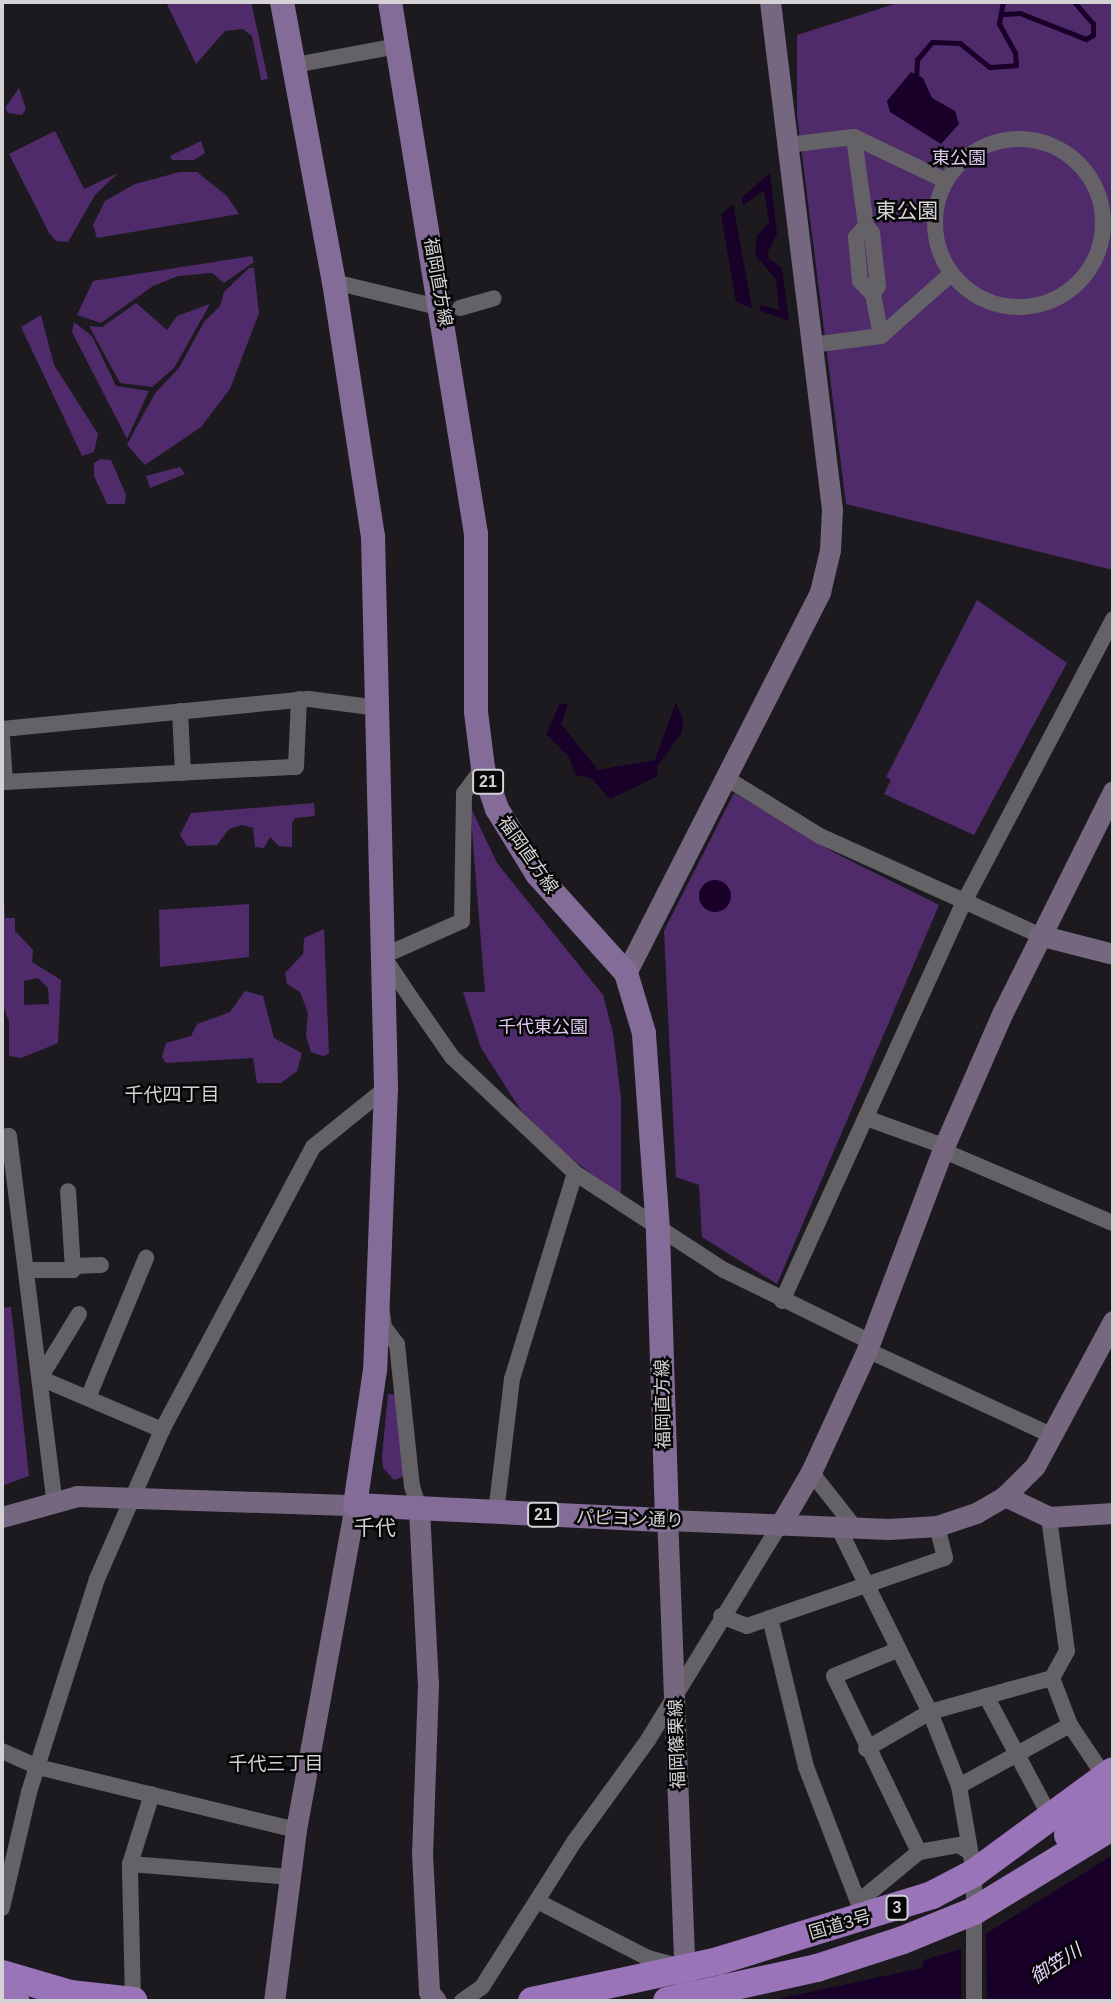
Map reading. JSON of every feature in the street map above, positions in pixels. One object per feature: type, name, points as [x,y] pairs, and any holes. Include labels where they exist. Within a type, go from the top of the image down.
[{"type":"highway","name":"国道3号","points":[[532,2001],[685,1968],[861,1911],[932,1895],[973,1863],[1111,1784]]},
{"type":"highway","points":[[1000,1896],[1111,1784]]},
{"type":"highway","name":"国道3号","points":[[679,2000],[828,1964],[974,1911],[1113,1828]]},
{"type":"highway","points":[[679,2000],[719,1992],[894,1937],[1004,1887],[1113,1828]]},
{"type":"highway","points":[[679,2000],[848,1956],[895,1938],[966,1909],[1113,1828]]},
{"type":"highway","points":[[2,1975],[70,1994],[134,2001]]},
{"type":"highway","points":[[2,1998],[10,2001]]},
{"type":"highway","points":[[2,1998],[15,2001]]},
{"type":"main road","points":[[282,2],[334,282],[373,536],[386,1088],[375,1276],[375,1370],[355,1505]]},
{"type":"main road","name":"福岡直方線","points":[[390,2],[451,308],[476,534],[476,712],[483,768],[497,809],[537,874],[626,973],[644,1033],[658,1230],[667,1521]]},
{"type":"main road","name":"パピヨン通り","points":[[355,1505],[667,1521]]},
{"type":"street","points":[[626,973],[820,592],[830,550],[832,509],[771,2]]},
{"type":"street","points":[[295,65],[398,46]]},
{"type":"street","points":[[787,145],[855,136],[944,180]]},
{"type":"street","points":[[855,136],[866,226],[872,233],[878,286],[873,294],[881,336]]},
{"type":"street","points":[[1006,139],[1049,142],[1081,165],[1094,180],[1104,208],[1100,251],[1085,276],[1055,300],[1010,307],[982,299],[950,275],[938,247],[934,218],[944,180],[978,148],[1006,139]]},
{"type":"street","points":[[812,345],[881,336],[950,275]]},
{"type":"street","points":[[334,282],[451,308],[494,298]]},
{"type":"street","points":[[782,1301],[963,904],[1113,619]]},
{"type":"street","points":[[2,738],[5,782],[296,767],[299,699]]},
{"type":"street","points":[[2,729],[299,699],[378,708]]},
{"type":"street","points":[[180,711],[183,773]]},
{"type":"street","points":[[483,768],[464,793],[462,921],[383,956],[452,1057],[575,1173],[658,1230],[782,1301],[1053,1436]]},
{"type":"street","points":[[726,778],[820,836],[963,904],[1039,935],[1113,954]]},
{"type":"street","points":[[462,2001],[482,1987],[675,1694],[811,1472],[868,1345],[943,1149],[1039,935],[1113,791]]},
{"type":"street","points":[[2,1909],[16,1837],[97,1579],[162,1430],[313,1147],[386,1088]]},
{"type":"street","points":[[866,1118],[1113,1223]]},
{"type":"street","points":[[2,1137],[9,1136],[28,1270],[54,1499]]},
{"type":"street","points":[[496,1513],[512,1379],[575,1173]]},
{"type":"street","points":[[28,1270],[73,1270],[68,1191]]},
{"type":"street","points":[[88,1398],[146,1258]]},
{"type":"street","points":[[74,1266],[100,1265]]},
{"type":"street","points":[[375,1276],[384,1327],[397,1344],[412,1486],[419,1508],[428,1684],[422,1853],[429,1992],[436,2001]]},
{"type":"street","points":[[40,1378],[79,1314]]},
{"type":"street","name":"パピヨン通り","points":[[667,1521],[846,1527],[937,1526],[976,1513],[1005,1496],[1035,1466],[1113,1321]]},
{"type":"street","points":[[40,1378],[162,1430]]},
{"type":"street","points":[[811,1472],[846,1527],[865,1586],[930,1712],[959,1786],[973,1863],[974,2001]]},
{"type":"street","name":"パピヨン通り","points":[[2,1517],[54,1499],[132,1496],[355,1505]]},
{"type":"street","points":[[1005,1496],[1049,1517],[1113,1513]]},
{"type":"street","points":[[274,2001],[296,1830],[355,1505]]},
{"type":"street","points":[[866,1749],[930,1712],[1052,1678],[1068,1651],[1049,1517]]},
{"type":"street","name":"福岡篠栗線","points":[[667,1521],[685,1968],[679,2000]]},
{"type":"street","points":[[721,1616],[747,1626],[945,1558],[937,1526]]},
{"type":"street","points":[[770,1618],[806,1767],[861,1911],[919,1852],[959,1845],[973,1863]]},
{"type":"street","points":[[897,1650],[834,1676],[866,1749],[919,1852]]},
{"type":"street","points":[[1052,1678],[1070,1725],[1111,1784]]},
{"type":"street","points":[[986,1696],[1015,1756],[1054,1816]]},
{"type":"street","points":[[959,1786],[1070,1725]]},
{"type":"street","points":[[2,1751],[38,1767],[296,1830]]},
{"type":"street","points":[[134,2001],[130,1864],[152,1794]]},
{"type":"street","points":[[130,1864],[290,1877]]},
{"type":"street","points":[[537,1901],[648,1958],[685,1968]]},
{"type":"green space","points":[[166,2],[251,2],[268,79],[261,80],[252,36],[243,29],[225,31],[196,64]]},
{"type":"green space","name":"東公園","points":[[901,2],[1113,2],[1113,570],[846,504],[797,115],[797,35]]},
{"type":"green space","points":[[19,88],[26,109],[22,115],[8,113],[5,108]]},
{"type":"green space","points":[[55,131],[84,189],[118,173],[95,195],[68,242],[56,241],[49,233],[9,154]]},
{"type":"green space","points":[[201,141],[205,153],[194,160],[172,160],[170,156]]},
{"type":"green space","points":[[180,172],[197,172],[227,196],[239,214],[97,238],[93,225],[105,201],[135,184]]},
{"type":"green space","points":[[252,256],[254,262],[224,283],[212,273],[178,276],[153,286],[101,323],[77,315],[93,281]]},
{"type":"green space","points":[[249,268],[254,268],[259,313],[230,389],[201,427],[145,465],[127,445],[138,424],[156,392],[179,368],[204,322],[220,306],[224,292]]},
{"type":"green space","points":[[136,303],[167,330],[177,316],[210,304],[174,368],[152,387],[120,383],[89,326],[102,327]]},
{"type":"green space","points":[[41,315],[54,365],[98,434],[94,452],[82,456],[21,327]]},
{"type":"green space","points":[[74,322],[92,336],[116,386],[149,391],[127,439],[72,332]]},
{"type":"green space","points":[[101,459],[111,460],[126,495],[125,504],[107,504],[94,476],[94,463]]},
{"type":"green space","points":[[180,467],[185,474],[150,488],[146,476]]},
{"type":"green space","points":[[977,600],[1067,663],[974,835],[884,794],[891,780],[886,777]]},
{"type":"green space","points":[[734,793],[835,853],[939,905],[777,1284],[702,1237],[699,1185],[676,1177],[664,931]]},
{"type":"green space","points":[[314,803],[315,816],[295,818],[292,823],[292,847],[279,846],[270,837],[264,848],[255,847],[253,828],[242,825],[229,829],[217,845],[187,846],[180,835],[191,813]]},
{"type":"green space","name":"千代東公園","points":[[470,806],[497,863],[603,995],[613,1033],[621,1098],[621,1196],[565,1154],[520,1109],[481,1048],[463,992],[485,992]]},
{"type":"green space","points":[[2,862],[5,918],[15,918],[15,931],[33,950],[32,962],[61,980],[58,1043],[21,1058],[9,1056],[9,1022],[3,1005]],"holes":[[[38,978],[48,988],[49,1004],[24,1005],[24,981]]]},
{"type":"green space","points":[[249,904],[249,957],[160,967],[159,910]]},
{"type":"green space","points":[[324,929],[329,1054],[323,1056],[311,1052],[306,1036],[308,1013],[300,992],[287,984],[285,973],[303,954],[304,938]]},
{"type":"green space","points":[[245,991],[263,996],[274,1038],[302,1053],[297,1071],[281,1083],[257,1083],[253,1058],[166,1063],[162,1057],[166,1043],[191,1036],[197,1024],[230,1012]]},
{"type":"green space","points":[[11,1307],[29,1476],[2,1486],[2,1308]]},
{"type":"green space","points":[[388,1394],[396,1395],[405,1476],[394,1480],[383,1468],[382,1456]]},
{"type":"water","points":[[911,72],[923,78],[932,98],[955,111],[959,124],[941,144],[890,112],[887,101]]},
{"type":"water","points":[[770,173],[777,234],[768,252],[769,259],[782,268],[789,321],[760,311],[760,305],[779,310],[776,279],[755,255],[757,235],[769,223],[764,190],[743,206],[742,197]]},
{"type":"water","points":[[733,204],[752,308],[736,302],[721,215]]},
{"type":"water","points":[[676,702],[683,719],[682,732],[657,767],[658,776],[610,799],[591,778],[576,775],[568,756],[546,734],[560,703],[568,705],[561,724],[598,770],[655,760]]},
{"type":"water","points":[[715,880],[726,885],[731,896],[726,907],[715,912],[704,907],[699,896],[704,885]]},
{"type":"water","name":"御笠川","points":[[1113,1855],[1113,2001],[768,2001],[922,1968],[924,1960],[961,1949]]},
{"type":"pier","points":[[986,1934],[987,2001],[961,2001],[961,1949]]},
{"type":"waterway","points":[[916,80],[917,60],[932,42],[960,43],[990,67],[1016,65],[1015,53],[999,24],[1003,2]]},
{"type":"waterway","points":[[1003,14],[1020,13],[1086,39],[1093,35],[1093,24],[1074,2]]},
{"type":"district","name":"東公園","points":[[907,211]]},
{"type":"district","name":"千代四丁目","points":[[172,1095]]},
{"type":"district","name":"千代","points":[[375,1528]]},
{"type":"district","name":"千代三丁目","points":[[276,1764]]}]
